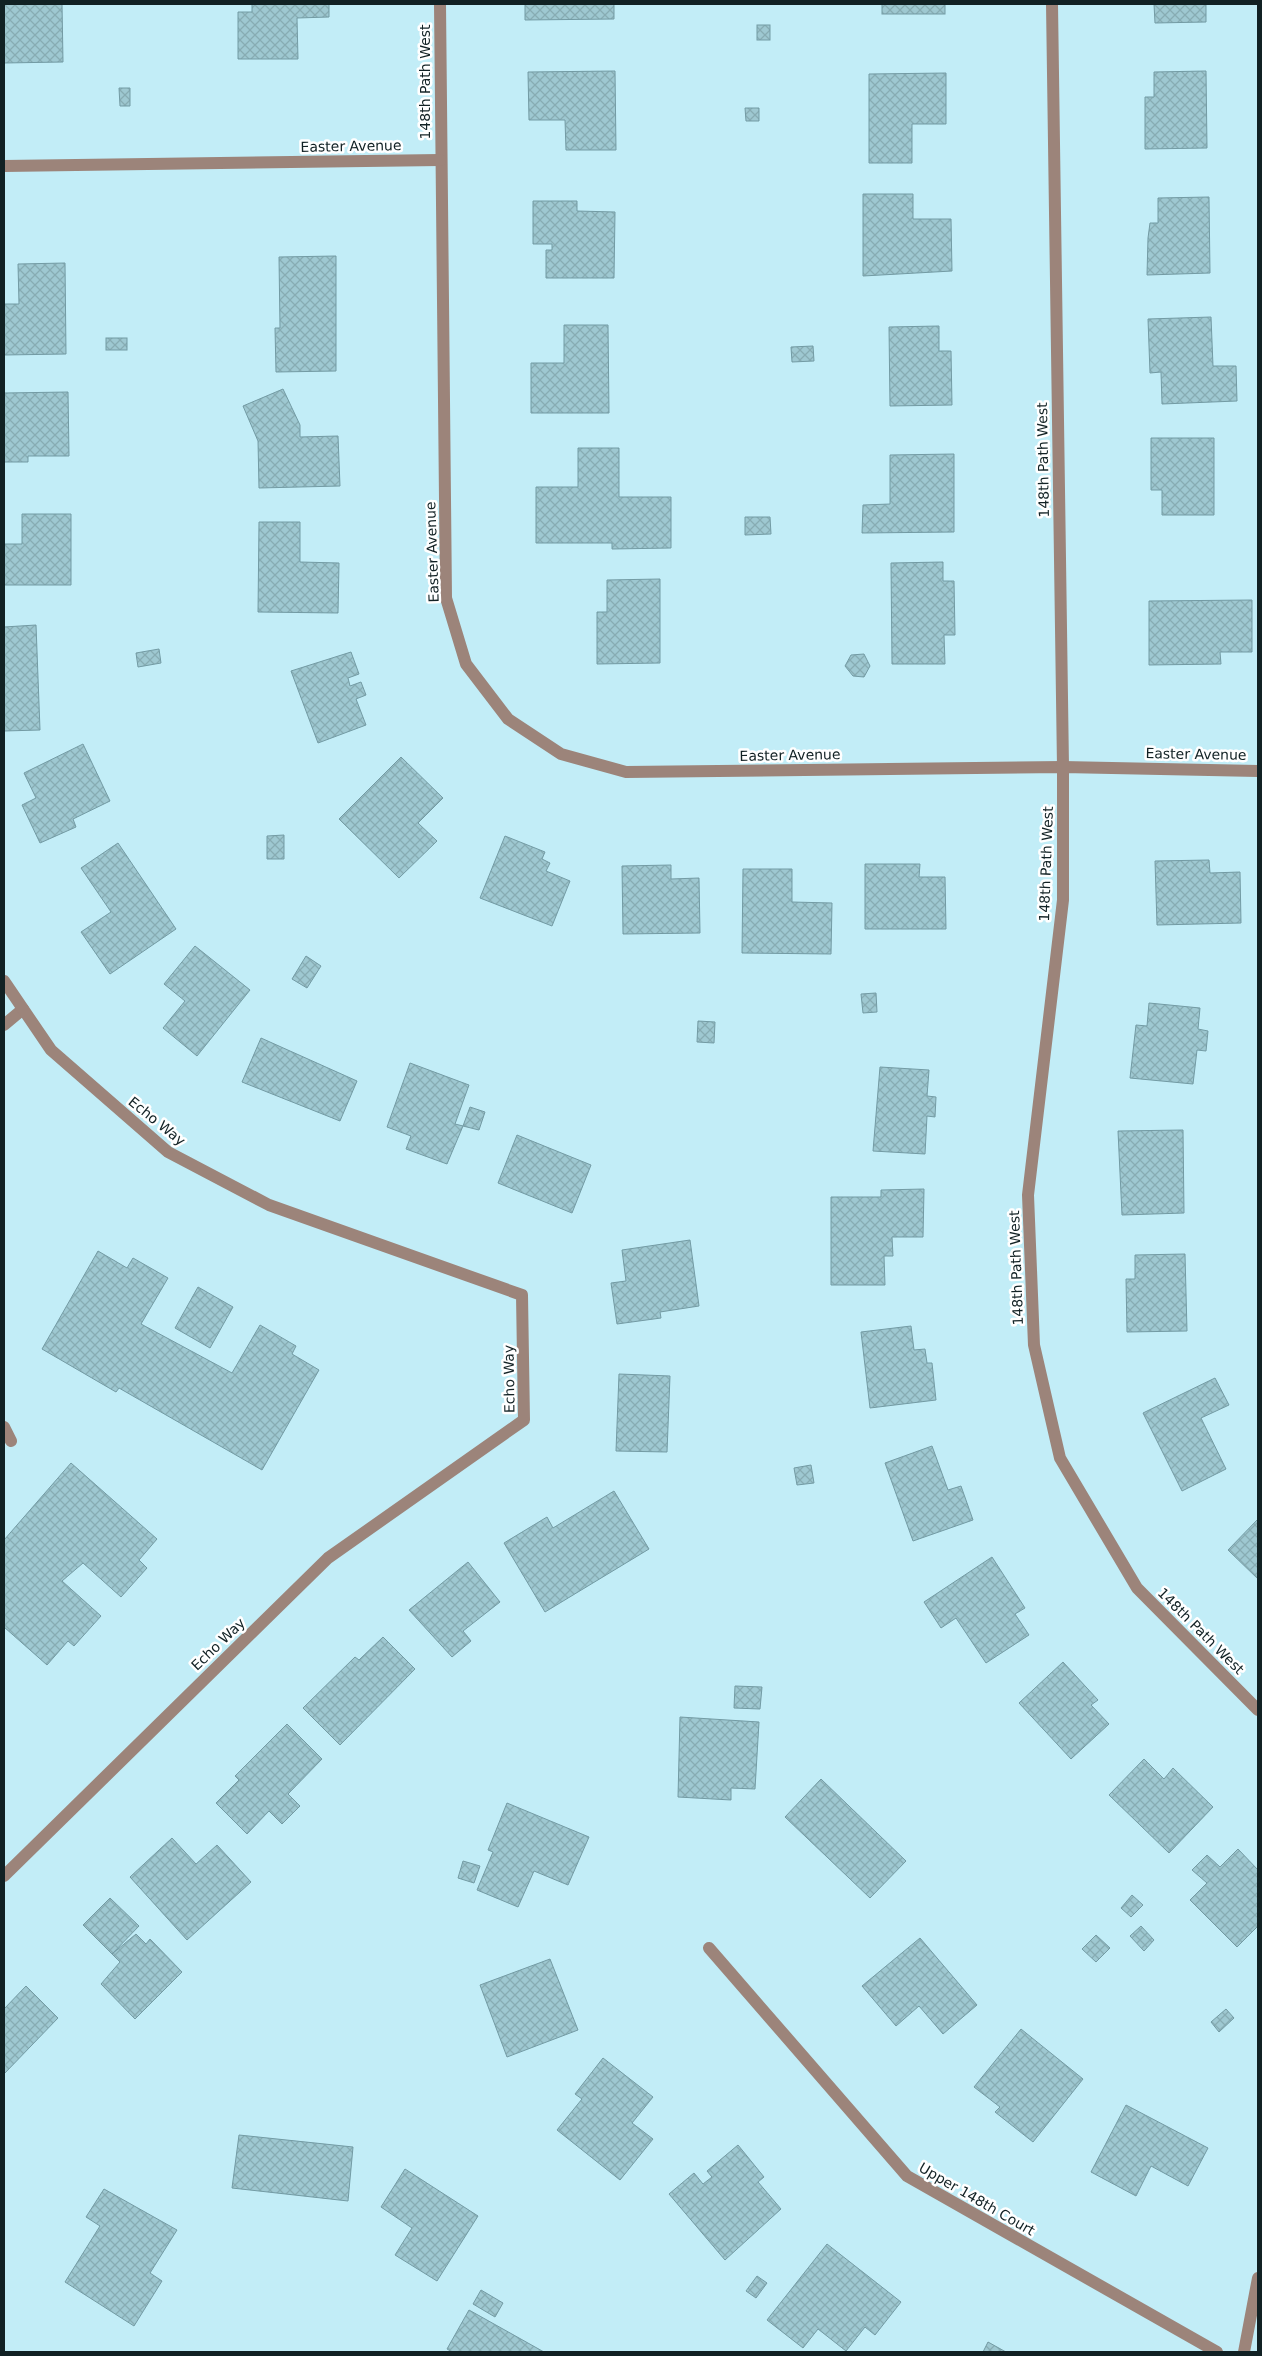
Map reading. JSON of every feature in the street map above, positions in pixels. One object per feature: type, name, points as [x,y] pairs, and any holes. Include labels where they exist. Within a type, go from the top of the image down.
[{"type":"street","name":"148th Path West","points":[[440,4],[440,160]]},
{"type":"street","name":"148th Path West","points":[[1052,4],[1063,767],[1063,900],[1028,1195],[1034,1345],[1060,1458],[1137,1588],[1258,1710]]},
{"type":"street","name":"Easter Avenue","points":[[4,166],[440,160],[446,598],[466,664],[508,719],[561,754],[626,772],[1063,767],[1258,771]]},
{"type":"street","name":"Echo Way","points":[[4,981],[51,1050],[168,1152],[269,1205],[522,1295],[524,1420],[328,1558],[4,1876]]},
{"type":"street","points":[[4,1025],[23,1008]]},
{"type":"street","points":[[4,1428],[11,1441]]},
{"type":"street","name":"Upper 148th Court","points":[[710,1948],[908,2176],[1217,2352]]},
{"type":"street","points":[[1244,2352],[1258,2278]]},
{"type":"building","points":[[4,4],[62,4],[63,62],[4,63]]},
{"type":"building","points":[[252,4],[329,4],[329,17],[297,18],[298,59],[238,59],[238,12],[252,12]]},
{"type":"building","points":[[525,4],[614,4],[614,19],[525,20]]},
{"type":"building","points":[[882,4],[945,4],[945,14],[882,14]]},
{"type":"building","points":[[1154,4],[1206,4],[1206,22],[1155,23]]},
{"type":"building","points":[[757,25],[770,25],[770,40],[757,40]]},
{"type":"building","points":[[615,71],[616,150],[566,150],[565,120],[529,120],[528,72]]},
{"type":"building","points":[[1206,71],[1207,148],[1145,149],[1145,97],[1154,97],[1154,72]]},
{"type":"building","points":[[946,73],[946,124],[912,124],[912,163],[869,163],[869,74]]},
{"type":"building","points":[[119,88],[130,88],[130,106],[120,106]]},
{"type":"building","points":[[745,108],[759,108],[759,121],[746,121]]},
{"type":"building","points":[[863,194],[913,194],[913,219],[951,219],[952,271],[863,276]]},
{"type":"building","points":[[1209,197],[1210,273],[1147,275],[1150,223],[1158,223],[1158,198]]},
{"type":"building","points":[[533,201],[577,201],[577,211],[615,212],[614,278],[546,278],[546,250],[552,250],[552,244],[533,244]]},
{"type":"building","points":[[336,256],[336,371],[276,372],[275,328],[280,328],[279,257]]},
{"type":"building","points":[[65,263],[66,354],[4,355],[4,304],[19,304],[18,264]]},
{"type":"building","points":[[1211,317],[1213,366],[1236,366],[1237,401],[1162,404],[1161,372],[1150,373],[1148,319]]},
{"type":"building","points":[[564,325],[608,325],[609,413],[531,413],[531,363],[564,363]]},
{"type":"building","points":[[939,326],[939,351],[951,351],[952,405],[890,406],[889,327]]},
{"type":"building","points":[[106,338],[127,338],[127,350],[106,350]]},
{"type":"building","points":[[813,346],[814,361],[792,362],[791,347]]},
{"type":"building","points":[[283,389],[300,425],[300,437],[338,436],[340,486],[259,488],[258,441],[243,406]]},
{"type":"building","points":[[68,392],[69,456],[28,456],[28,462],[4,462],[4,393]]},
{"type":"building","points":[[1151,438],[1214,438],[1214,515],[1162,515],[1162,490],[1151,490]]},
{"type":"building","points":[[578,448],[619,448],[619,497],[671,497],[671,548],[612,549],[612,543],[536,543],[536,487],[578,487]]},
{"type":"building","points":[[954,454],[954,532],[862,533],[863,505],[890,504],[890,455]]},
{"type":"building","points":[[22,514],[71,514],[71,585],[4,585],[4,544],[22,544]]},
{"type":"building","points":[[745,517],[770,517],[771,534],[745,535]]},
{"type":"building","points":[[259,522],[300,522],[300,562],[339,563],[338,613],[258,612]]},
{"type":"building","points":[[943,562],[943,581],[954,581],[955,635],[944,635],[945,664],[892,664],[891,563]]},
{"type":"building","points":[[660,579],[660,663],[597,664],[597,612],[607,612],[607,580]]},
{"type":"building","points":[[1252,600],[1252,652],[1220,652],[1221,664],[1149,665],[1149,601]]},
{"type":"building","points":[[36,625],[40,730],[4,731],[4,627]]},
{"type":"building","points":[[159,649],[161,663],[138,667],[136,653]]},
{"type":"building","points":[[351,652],[359,674],[348,678],[350,686],[361,682],[366,695],[356,699],[366,725],[318,743],[291,671]]},
{"type":"building","points":[[864,654],[870,666],[864,677],[853,676],[845,666],[851,655]]},
{"type":"building","points":[[83,744],[110,801],[73,819],[76,827],[40,843],[22,805],[36,798],[24,773]]},
{"type":"building","points":[[401,757],[443,798],[418,823],[437,841],[399,878],[339,819]]},
{"type":"building","points":[[284,835],[284,859],[267,859],[267,836]]},
{"type":"building","points":[[505,836],[545,852],[542,859],[550,863],[546,871],[570,881],[552,926],[480,898]]},
{"type":"building","points":[[118,843],[176,929],[110,974],[81,932],[111,912],[81,868]]},
{"type":"building","points":[[1209,860],[1210,873],[1240,872],[1241,923],[1157,925],[1155,861]]},
{"type":"building","points":[[865,864],[920,864],[919,877],[945,877],[946,929],[865,929]]},
{"type":"building","points":[[671,865],[671,879],[699,878],[700,933],[623,934],[622,866]]},
{"type":"building","points":[[743,869],[792,869],[792,902],[832,903],[831,954],[742,953]]},
{"type":"building","points":[[195,946],[250,990],[197,1056],[163,1028],[185,1001],[164,984]]},
{"type":"building","points":[[306,956],[321,966],[307,988],[292,979]]},
{"type":"building","points":[[876,993],[877,1012],[863,1013],[861,994]]},
{"type":"building","points":[[1149,1003],[1200,1008],[1198,1029],[1208,1031],[1206,1051],[1197,1050],[1193,1084],[1130,1078],[1136,1025],[1147,1026]]},
{"type":"building","points":[[698,1021],[715,1022],[714,1043],[697,1042]]},
{"type":"building","points":[[261,1038],[357,1081],[340,1121],[242,1082]]},
{"type":"building","points":[[410,1063],[469,1085],[455,1124],[463,1126],[447,1164],[406,1149],[411,1136],[387,1127]]},
{"type":"building","points":[[880,1067],[929,1070],[927,1096],[936,1097],[935,1117],[927,1116],[925,1154],[873,1151]]},
{"type":"building","points":[[470,1107],[485,1112],[479,1130],[463,1126]]},
{"type":"building","points":[[1183,1130],[1184,1213],[1122,1215],[1118,1131]]},
{"type":"building","points":[[517,1135],[591,1165],[572,1213],[498,1183]]},
{"type":"building","points":[[924,1189],[923,1237],[892,1237],[893,1256],[884,1256],[885,1285],[831,1285],[831,1197],[881,1197],[881,1190]]},
{"type":"building","points":[[690,1240],[699,1306],[660,1312],[661,1318],[617,1324],[611,1283],[626,1281],[622,1250]]},
{"type":"building","points":[[98,1251],[127,1268],[133,1258],[168,1278],[141,1324],[232,1373],[260,1325],[296,1346],[292,1354],[319,1370],[262,1470],[119,1388],[116,1392],[42,1349]]},
{"type":"building","points":[[1185,1254],[1187,1331],[1127,1332],[1126,1279],[1135,1279],[1135,1255]]},
{"type":"building","points":[[198,1287],[233,1307],[210,1348],[175,1328]]},
{"type":"building","points":[[911,1326],[914,1350],[925,1349],[927,1363],[932,1363],[936,1400],[870,1408],[861,1332]]},
{"type":"building","points":[[619,1374],[670,1376],[667,1452],[616,1451]]},
{"type":"building","points":[[1215,1378],[1229,1405],[1201,1418],[1226,1469],[1182,1491],[1143,1413]]},
{"type":"building","points":[[932,1446],[948,1490],[961,1486],[973,1520],[913,1541],[885,1463]]},
{"type":"building","points":[[71,1463],[157,1539],[139,1560],[147,1568],[121,1597],[83,1563],[62,1581],[101,1616],[74,1646],[68,1641],[47,1665],[4,1627],[4,1540]]},
{"type":"building","points":[[811,1465],[814,1483],[797,1485],[794,1468]]},
{"type":"building","points":[[614,1491],[649,1549],[545,1612],[504,1543],[547,1517],[553,1528]]},
{"type":"building","points":[[1258,1519],[1258,1579],[1228,1550]]},
{"type":"building","points":[[992,1557],[1025,1608],[1015,1614],[1029,1635],[986,1663],[956,1618],[941,1628],[924,1602]]},
{"type":"building","points":[[468,1562],[500,1602],[463,1631],[471,1641],[452,1657],[409,1610]]},
{"type":"building","points":[[383,1637],[415,1669],[340,1745],[303,1708],[355,1657],[359,1660]]},
{"type":"building","points":[[1063,1662],[1098,1700],[1091,1705],[1109,1724],[1071,1759],[1019,1703]]},
{"type":"building","points":[[735,1686],[762,1687],[760,1709],[734,1708]]},
{"type":"building","points":[[680,1717],[759,1722],[755,1789],[731,1788],[731,1800],[678,1797]]},
{"type":"building","points":[[287,1724],[322,1759],[288,1794],[300,1806],[282,1824],[269,1811],[247,1834],[216,1803],[239,1780],[235,1776]]},
{"type":"building","points":[[1144,1759],[1164,1779],[1173,1768],[1213,1807],[1169,1853],[1109,1795]]},
{"type":"building","points":[[821,1779],[906,1861],[870,1898],[785,1817]]},
{"type":"building","points":[[507,1803],[589,1837],[568,1885],[534,1871],[518,1907],[477,1890],[493,1852],[488,1850]]},
{"type":"building","points":[[172,1838],[196,1864],[217,1845],[251,1882],[187,1940],[130,1877]]},
{"type":"building","points":[[1238,1849],[1258,1870],[1258,1926],[1237,1947],[1190,1900],[1207,1883],[1192,1870],[1207,1855],[1220,1867]]},
{"type":"building","points":[[463,1861],[480,1866],[474,1883],[458,1878]]},
{"type":"building","points":[[1132,1895],[1143,1905],[1131,1917],[1121,1908]]},
{"type":"building","points":[[110,1898],[139,1926],[112,1954],[83,1925]]},
{"type":"building","points":[[1141,1926],[1154,1940],[1144,1951],[1130,1936]]},
{"type":"building","points":[[136,1934],[146,1944],[150,1939],[182,1972],[135,2019],[101,1984],[120,1962],[112,1954]]},
{"type":"building","points":[[1096,1935],[1110,1948],[1096,1962],[1082,1949]]},
{"type":"building","points":[[920,1938],[977,2005],[943,2034],[919,2006],[896,2026],[862,1986]]},
{"type":"building","points":[[550,1959],[578,2030],[507,2057],[480,1985]]},
{"type":"building","points":[[26,1986],[58,2018],[4,2074],[4,2009]]},
{"type":"building","points":[[1226,2009],[1234,2018],[1219,2032],[1211,2022]]},
{"type":"building","points":[[1021,2029],[1083,2079],[1033,2142],[995,2112],[1000,2107],[974,2087]]},
{"type":"building","points":[[603,2058],[653,2097],[632,2123],[653,2139],[620,2180],[557,2130],[582,2099],[575,2094]]},
{"type":"building","points":[[1126,2105],[1208,2148],[1188,2186],[1151,2166],[1136,2196],[1091,2172]]},
{"type":"building","points":[[239,2135],[353,2147],[348,2201],[232,2188]]},
{"type":"building","points":[[738,2145],[764,2177],[758,2182],[781,2209],[725,2260],[669,2194],[694,2173],[703,2184],[712,2177],[707,2171]]},
{"type":"building","points":[[405,2169],[478,2216],[437,2281],[395,2255],[412,2228],[381,2207]]},
{"type":"building","points":[[104,2189],[177,2230],[150,2273],[162,2281],[134,2326],[65,2282],[100,2226],[86,2217]]},
{"type":"building","points":[[827,2244],[901,2302],[875,2335],[865,2327],[846,2351],[818,2329],[803,2348],[767,2320]]},
{"type":"building","points":[[757,2276],[767,2283],[756,2298],[746,2291]]},
{"type":"building","points":[[481,2290],[503,2303],[495,2317],[473,2304]]},
{"type":"building","points":[[469,2310],[544,2352],[452,2352],[447,2349]]},
{"type":"building","points":[[988,2342],[1006,2352],[983,2352]]}]
